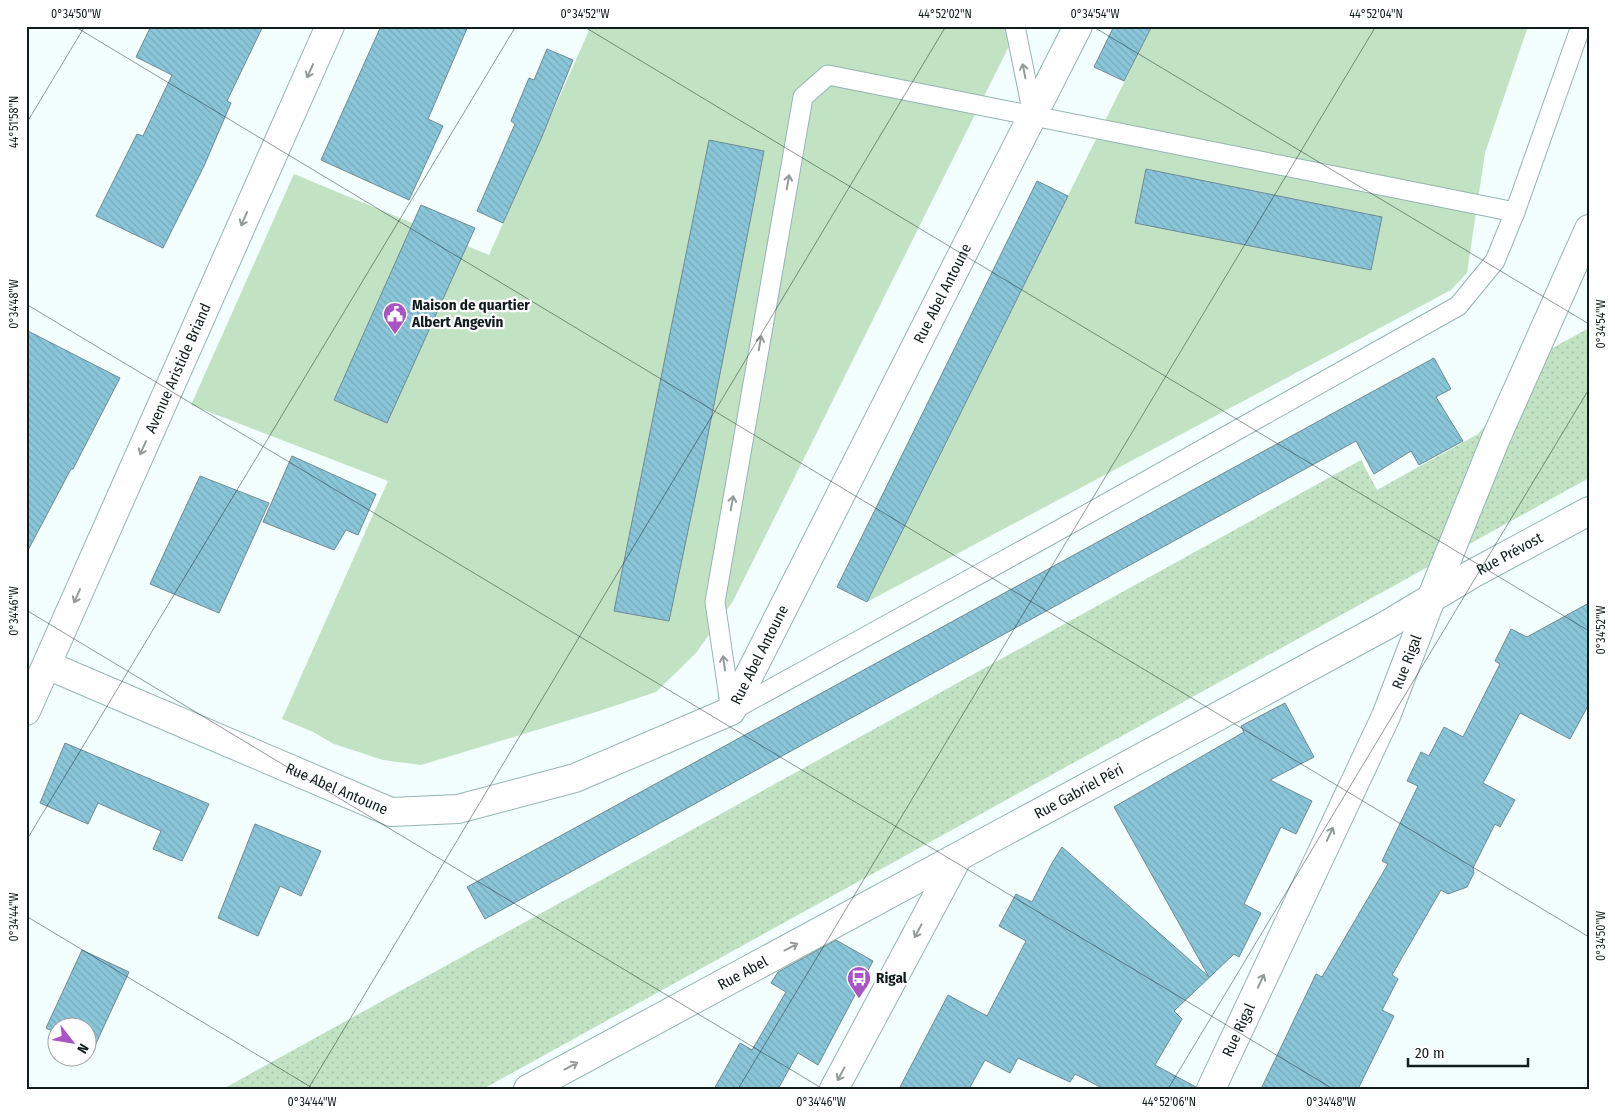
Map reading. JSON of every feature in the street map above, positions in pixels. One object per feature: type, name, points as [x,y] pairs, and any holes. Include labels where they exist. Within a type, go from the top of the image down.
[{"type":"street","name":"Avenue Aristide Briand","points":[[26,711],[330,26]]},
{"type":"street","name":"Rue Abel Antoune","points":[[47,665],[391,812],[458,809],[575,778],[731,711],[1078,26]]},
{"type":"street","name":"Rue Rigal","points":[[1210,1089],[1386,716],[1419,612],[1449,555],[1496,438],[1589,229]]},
{"type":"street","name":"Rue Prévost","points":[[1419,612],[1472,574],[1589,511]]},
{"type":"street","points":[[1449,555],[1449,560],[1456,570],[1460,573],[1472,574]]},
{"type":"street","name":"Rue Gabriel Péri","points":[[958,857],[1419,612]]},
{"type":"street","points":[[834,1089],[958,857]]},
{"type":"street","name":"Rue Abel","points":[[528,1089],[958,857]]},
{"type":"street","points":[[910,883],[921,886],[929,891],[933,904]]},
{"type":"lane","points":[[1015,26],[1033,116]]},
{"type":"lane","points":[[1515,212],[828,74],[803,97],[715,602],[731,711],[1458,306],[1495,261],[1515,212],[1581,26]]},
{"type":"green space","points":[[591,26],[1019,26],[733,601],[696,653],[656,692],[421,765],[383,760],[334,744],[313,732],[282,719],[388,481],[191,405],[294,174],[489,255]]},
{"type":"green space","points":[[1152,26],[1528,26],[1485,153],[1467,273],[1451,290],[867,602]]},
{"type":"green space","points":[[1589,328],[1589,478],[483,1089],[223,1089],[1361,460],[1377,490],[1478,434],[1547,351]]},
{"type":"building","points":[[151,26],[263,26],[227,101],[231,103],[204,166],[163,248],[96,216],[137,134],[143,136],[172,75],[136,57]]},
{"type":"building","points":[[381,26],[468,26],[428,119],[443,126],[409,200],[321,160]]},
{"type":"building","points":[[1114,26],[1152,26],[1124,81],[1094,67]]},
{"type":"building","points":[[547,49],[573,60],[541,139],[503,223],[477,211],[515,124],[511,121],[529,78],[534,80]]},
{"type":"building","points":[[709,140],[764,151],[669,621],[614,611]]},
{"type":"building","points":[[1146,169],[1382,217],[1371,270],[1135,223]]},
{"type":"building","points":[[1037,181],[1068,196],[867,602],[837,587]]},
{"type":"building","name":"Maison de quartier Albert Angevin","points":[[421,205],[475,228],[387,423],[334,400]]},
{"type":"building","points":[[26,330],[120,378],[26,554]]},
{"type":"building","points":[[1434,358],[1451,389],[1436,397],[1463,441],[1419,465],[1411,451],[1374,474],[1356,441],[485,919],[467,887]]},
{"type":"building","points":[[292,456],[376,494],[358,535],[346,530],[334,550],[263,522]]},
{"type":"building","points":[[200,476],[269,503],[219,613],[150,584]]},
{"type":"building","points":[[1589,603],[1589,704],[1570,739],[1520,713],[1483,783],[1515,800],[1500,827],[1495,824],[1473,868],[1474,873],[1467,887],[1448,894],[1441,890],[1392,975],[1398,979],[1382,1010],[1394,1016],[1358,1089],[1261,1089],[1316,974],[1322,977],[1388,864],[1382,861],[1418,786],[1407,781],[1421,752],[1429,756],[1444,727],[1463,737],[1500,664],[1495,661],[1511,629],[1527,637]]},
{"type":"building","points":[[1285,703],[1314,757],[1270,780],[1312,801],[1296,834],[1281,827],[1244,904],[1261,913],[1239,957],[1234,954],[1174,1011],[1182,1019],[1155,1065],[1196,1087],[1196,1089],[1104,1089],[1075,1074],[1070,1082],[1018,1058],[1010,1073],[985,1060],[969,1089],[899,1089],[948,995],[987,1016],[1026,941],[999,926],[1016,894],[1032,902],[1062,847],[1209,977],[1114,807],[1244,732],[1241,726]]},
{"type":"building","points":[[65,743],[209,804],[182,861],[153,849],[161,831],[98,803],[88,824],[40,803]]},
{"type":"building","points":[[255,824],[321,851],[301,896],[280,886],[258,936],[218,918]]},
{"type":"building","points":[[836,940],[873,961],[818,1065],[798,1053],[778,1089],[714,1089],[740,1043],[752,1050],[786,992],[771,983],[778,972]]},
{"type":"building","points":[[82,950],[129,972],[98,1039],[98,1018],[51,1018]]},
{"type":"place","name":"Maison de quartier Albert Angevin","points":[[395,335]]},
{"type":"place","name":"Rigal","points":[[859,999]]}]
